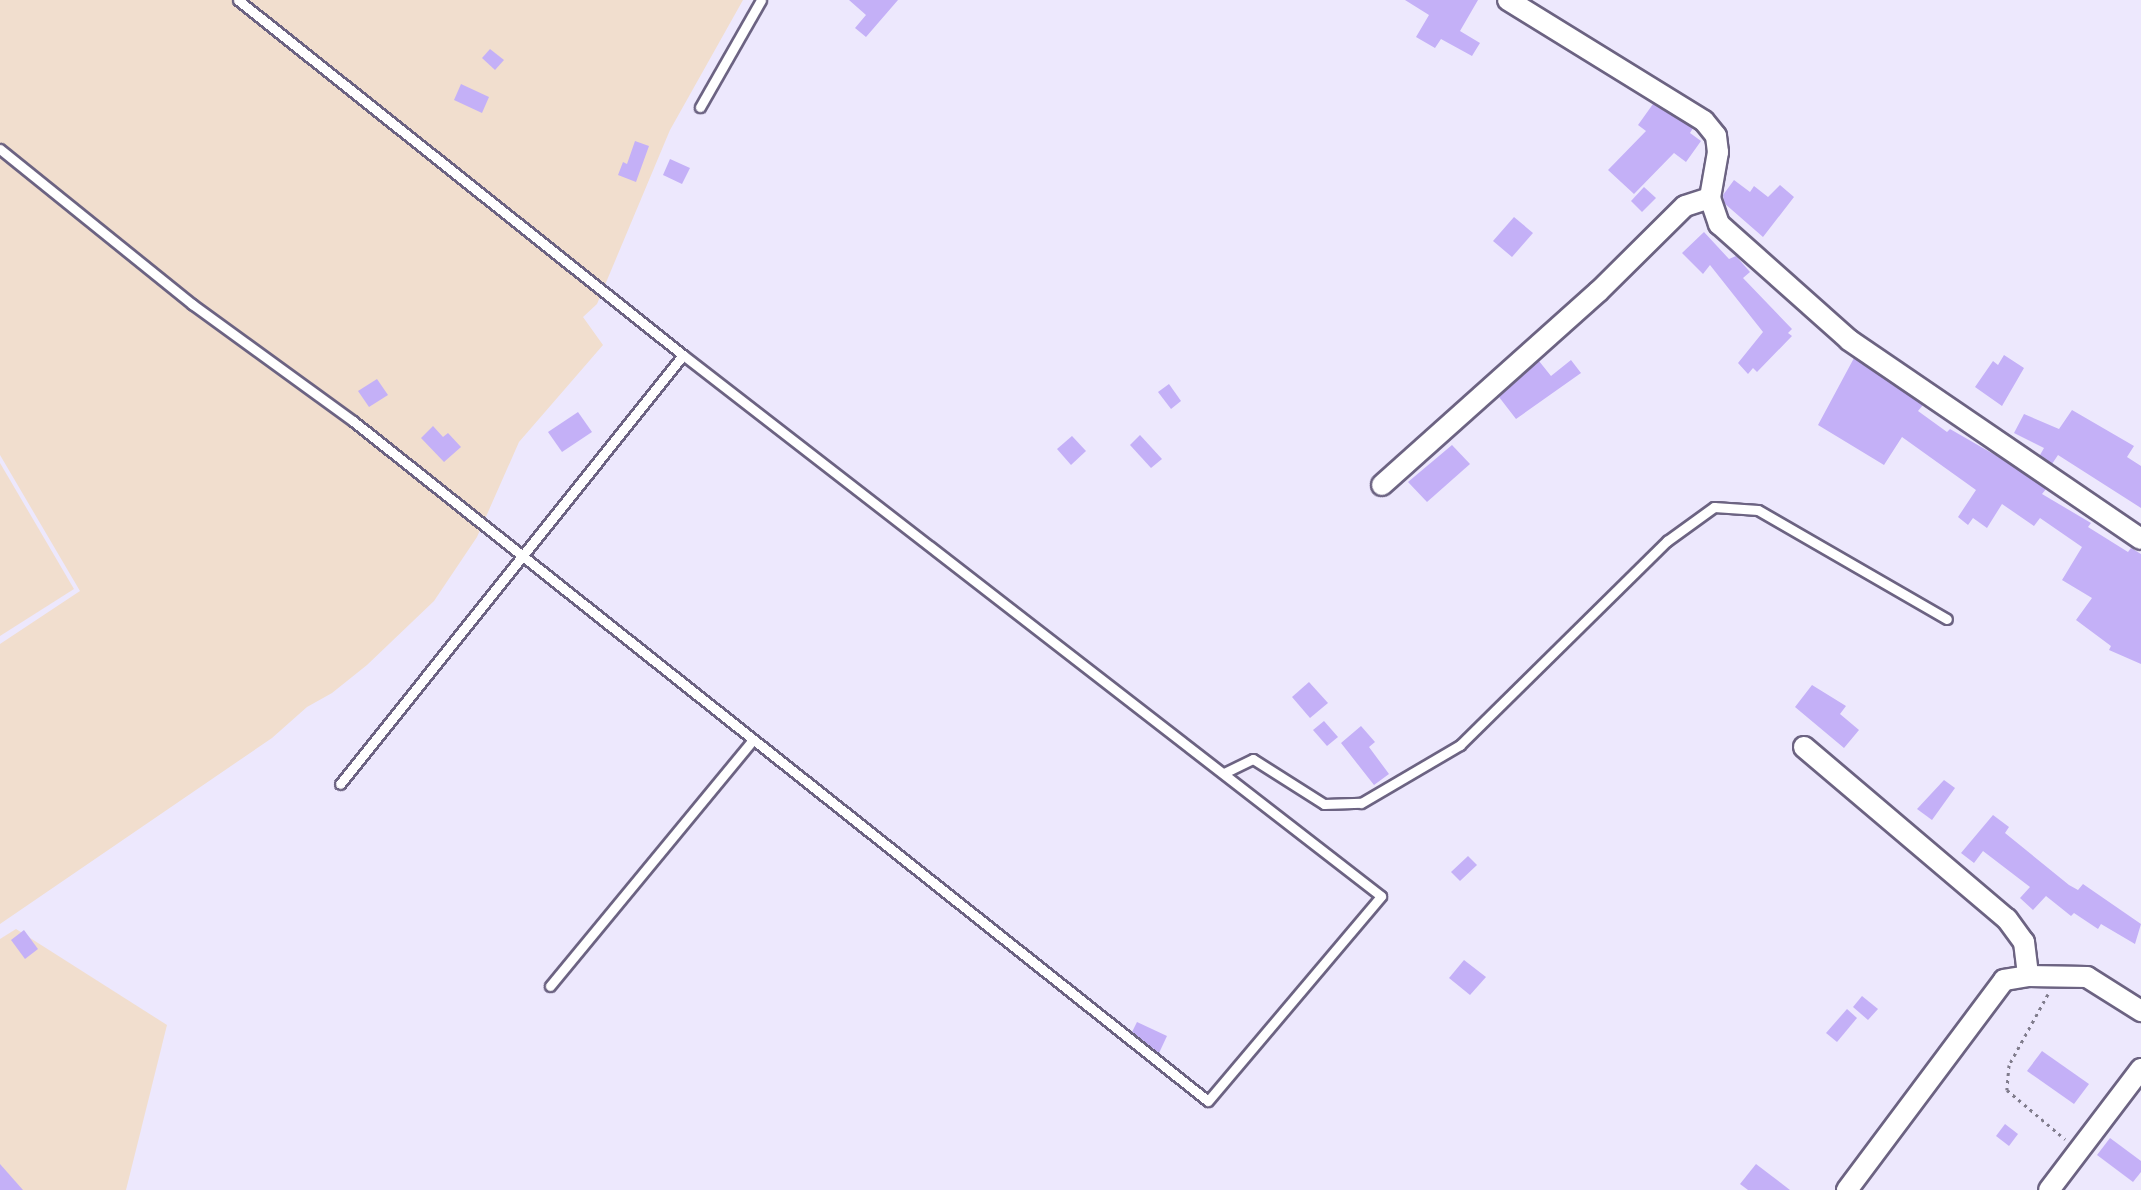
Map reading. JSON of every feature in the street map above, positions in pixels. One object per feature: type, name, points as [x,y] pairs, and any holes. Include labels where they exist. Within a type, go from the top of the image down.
[{"type":"street","points":[[1508,0],[1704,121],[1716,136],[1718,152],[1710,198],[1719,224],[1849,340],[2141,539]]},
{"type":"street","points":[[1382,485],[1598,292],[1685,206],[1710,198]]},
{"type":"street","points":[[1804,747],[2007,919],[2024,942],[2028,976]]},
{"type":"street","points":[[1846,1190],[2004,980],[2028,976],[2087,976],[2141,1011]]},
{"type":"street","points":[[2049,1190],[2141,1069]]},
{"type":"lane","points":[[0,149],[192,303],[353,421],[1208,1101],[1381,896],[683,355],[238,0]]},
{"type":"lane","points":[[700,108],[761,0]]},
{"type":"lane","points":[[340,784],[683,355]]},
{"type":"lane","points":[[1224,773],[1253,759],[1324,804],[1361,803],[1460,745],[1667,541],[1714,507],[1758,510],[1947,619]]},
{"type":"lane","points":[[550,986],[753,741]]},
{"type":"path","points":[[2058,976],[2009,1065],[2007,1090],[2079,1151]]},
{"type":"shaded area","points":[[0,0],[743,0],[670,130],[597,304],[583,317],[603,345],[519,442],[477,537],[434,601],[367,665],[332,693],[307,707],[272,738],[0,924],[0,644],[80,591],[0,455]]},
{"type":"shaded area","points":[[0,463],[74,589],[0,636]]},
{"type":"shaded area","points":[[16,929],[167,1025],[126,1190],[0,1190],[0,939]]},
{"type":"building","points":[[849,0],[898,0],[866,37],[855,28],[866,15]]},
{"type":"building","points":[[1405,0],[1478,0],[1460,31],[1480,43],[1472,56],[1441,39],[1435,48],[1416,37],[1429,15]]},
{"type":"building","points":[[490,49],[504,60],[495,70],[482,58]]},
{"type":"building","points":[[461,84],[489,97],[482,113],[454,100]]},
{"type":"building","points":[[1653,104],[1693,128],[1690,133],[1701,141],[1686,162],[1674,153],[1634,194],[1608,170],[1646,131],[1638,125]]},
{"type":"building","points":[[635,141],[649,146],[636,182],[618,175],[623,162],[627,164]]},
{"type":"building","points":[[670,159],[690,168],[682,184],[663,175]]},
{"type":"building","points":[[1734,180],[1750,192],[1754,186],[1768,197],[1780,185],[1794,197],[1763,237],[1724,203],[1723,195]]},
{"type":"building","points":[[1644,187],[1656,198],[1642,212],[1631,201]]},
{"type":"building","points":[[1514,217],[1533,233],[1512,257],[1493,241]]},
{"type":"building","points":[[1704,232],[1729,259],[1736,256],[1750,272],[1743,278],[1792,329],[1788,333],[1792,336],[1757,372],[1753,368],[1748,374],[1738,363],[1763,332],[1710,265],[1703,274],[1682,253]]},
{"type":"building","points":[[2004,355],[2024,368],[2002,406],[1975,387],[1993,361],[1998,365]]},
{"type":"building","points":[[1854,358],[1923,405],[1918,411],[1947,432],[1950,429],[2002,459],[2046,489],[2042,494],[2091,523],[2088,527],[2128,552],[2131,548],[2141,554],[2141,664],[2109,650],[2111,646],[2076,620],[2092,598],[2062,580],[2082,547],[2040,518],[2034,526],[2002,504],[1987,528],[1973,518],[1968,525],[1958,517],[1976,490],[1902,437],[1884,465],[1818,425]]},
{"type":"building","points":[[1571,360],[1581,373],[1516,419],[1499,397],[1539,361],[1551,376]]},
{"type":"building","points":[[377,379],[388,395],[369,407],[358,391]]},
{"type":"building","points":[[1169,384],[1181,401],[1171,409],[1158,392]]},
{"type":"building","points":[[2072,410],[2134,446],[2127,457],[2141,466],[2141,508],[2058,455],[2052,464],[2040,455],[2044,448],[2014,433],[2024,414],[2059,429]]},
{"type":"building","points":[[578,412],[592,432],[562,452],[548,432]]},
{"type":"building","points":[[433,426],[443,437],[448,433],[461,447],[444,462],[421,438]]},
{"type":"building","points":[[1140,435],[1162,459],[1151,468],[1130,445]]},
{"type":"building","points":[[1072,436],[1086,451],[1071,465],[1057,449]]},
{"type":"building","points":[[1452,445],[1470,464],[1427,502],[1408,482]]},
{"type":"building","points":[[1309,682],[1328,703],[1310,718],[1292,697]]},
{"type":"building","points":[[1812,685],[1846,706],[1840,714],[1859,730],[1844,748],[1795,707]]},
{"type":"building","points":[[1324,721],[1338,737],[1327,746],[1313,730]]},
{"type":"building","points":[[1361,726],[1375,742],[1369,747],[1389,774],[1374,785],[1341,743]]},
{"type":"building","points":[[1944,780],[1955,788],[1932,820],[1917,809]]},
{"type":"building","points":[[1993,815],[2009,827],[2005,833],[2069,885],[2078,890],[2083,884],[2141,924],[2135,944],[2101,924],[2098,929],[2074,913],[2071,916],[2046,896],[2033,910],[2020,898],[2030,887],[1983,851],[1974,863],[1961,853]]},
{"type":"building","points":[[1468,856],[1477,865],[1460,881],[1451,872]]},
{"type":"building","points":[[24,930],[38,949],[25,959],[11,940]]},
{"type":"building","points":[[1464,960],[1486,977],[1470,995],[1449,978]]},
{"type":"building","points":[[1862,996],[1878,1009],[1868,1020],[1853,1007]]},
{"type":"building","points":[[1847,1009],[1857,1018],[1837,1042],[1826,1033]]},
{"type":"building","points":[[1137,1022],[1167,1036],[1159,1053],[1132,1032]]},
{"type":"building","points":[[2042,1051],[2089,1084],[2074,1104],[2027,1071]]},
{"type":"building","points":[[2005,1124],[2018,1134],[2009,1146],[1996,1136]]},
{"type":"building","points":[[2110,1138],[2141,1161],[2141,1172],[2133,1182],[2097,1155]]},
{"type":"building","points":[[0,1164],[23,1190],[0,1190]]},
{"type":"building","points":[[1756,1164],[1790,1190],[1748,1190],[1740,1184]]}]
